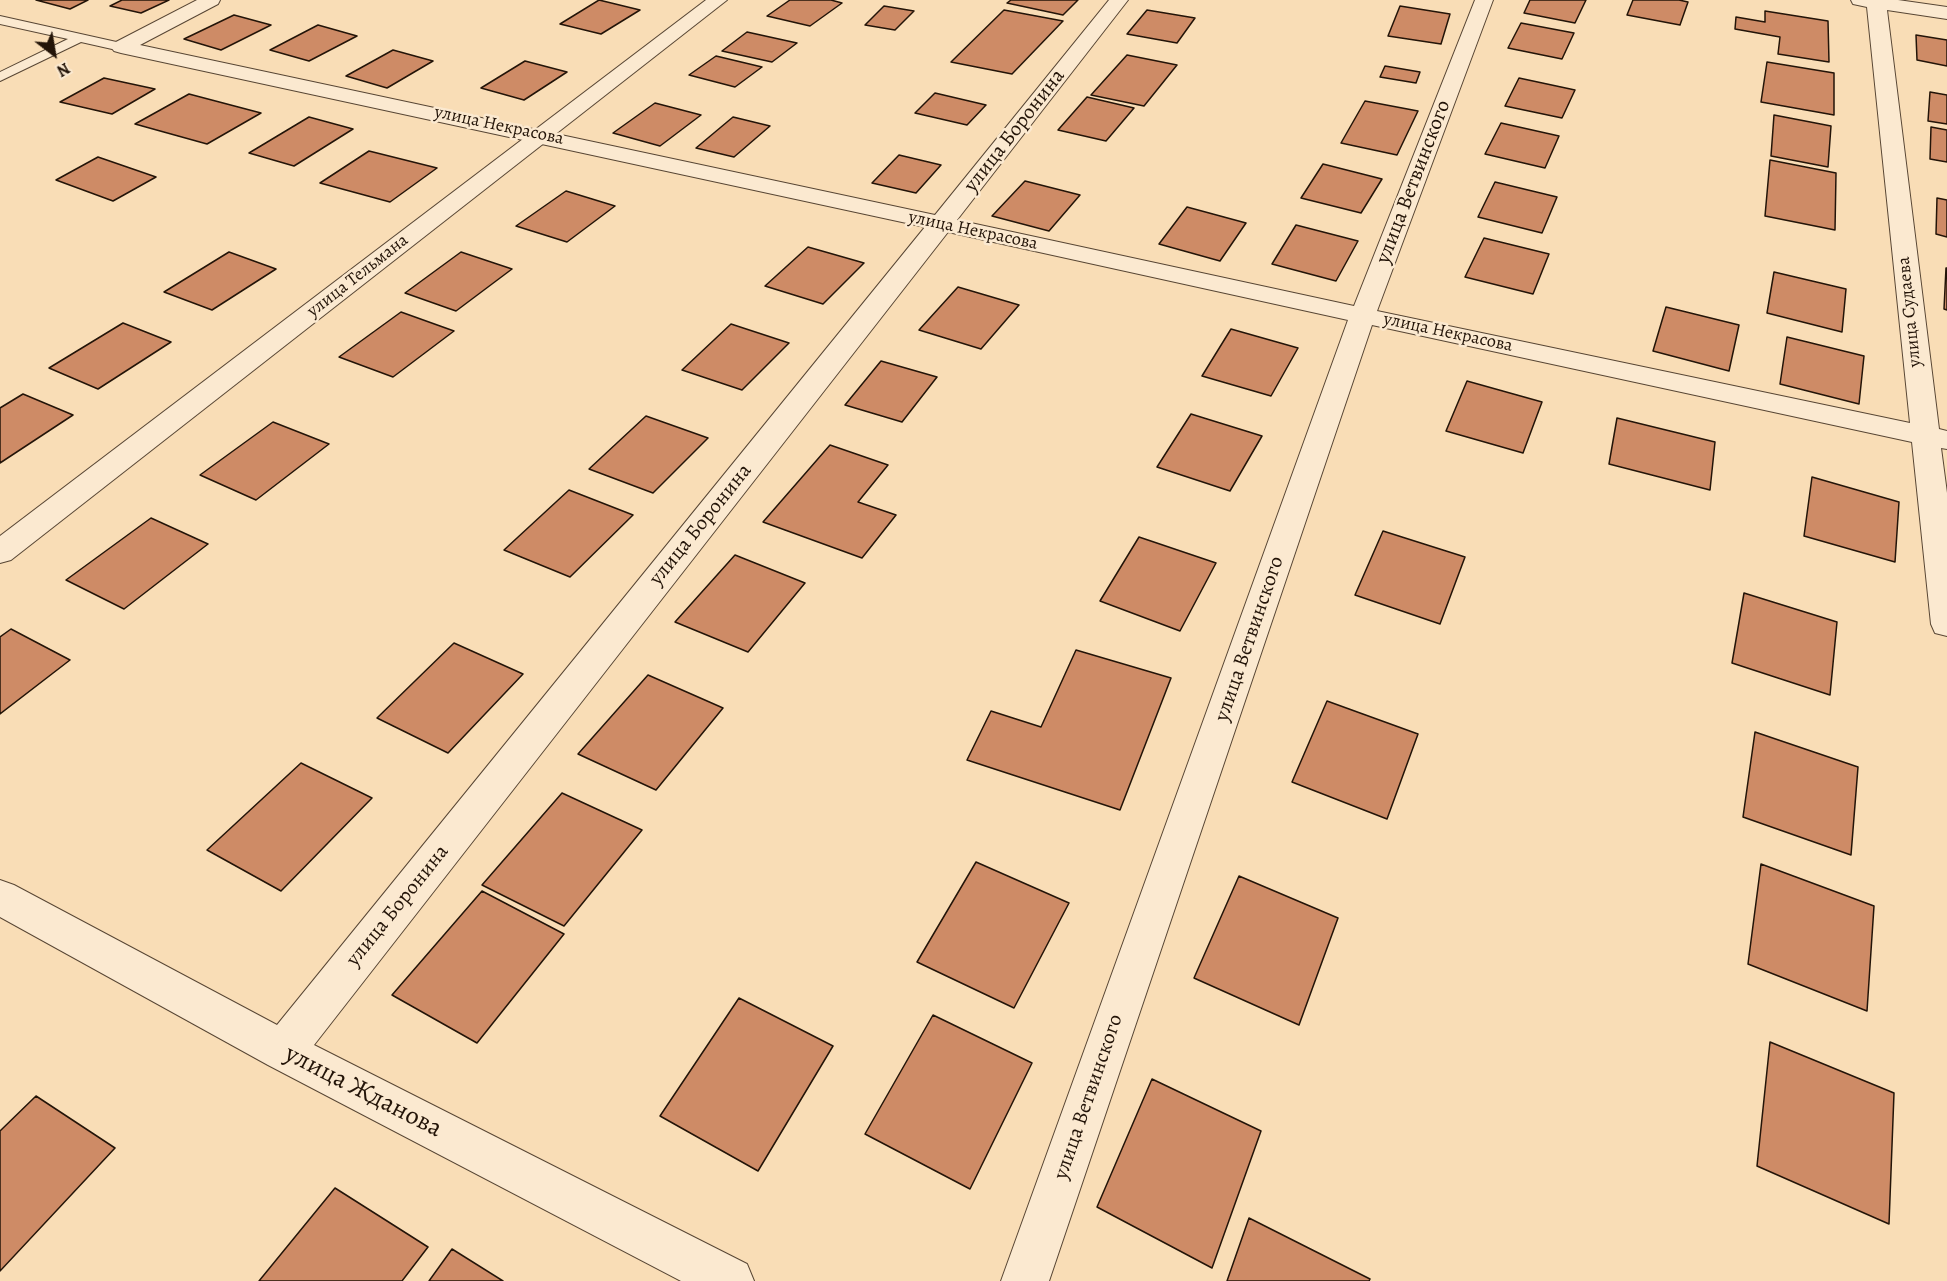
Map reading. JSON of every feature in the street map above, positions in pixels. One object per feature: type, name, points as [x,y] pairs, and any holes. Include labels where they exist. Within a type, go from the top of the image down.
[{"type":"street","points":[[121,47],[211,0]]},
{"type":"street","name":"улица Тельмана","points":[[0,552],[718,0]]},
{"type":"street","name":"улица Боронина","points":[[283,1051],[1119,0]]},
{"type":"street","name":"улица Ветвинского","points":[[1025,1281],[1363,315],[1484,0]]},
{"type":"street","points":[[1871,1],[1947,13]]},
{"type":"street","name":"улица Судаева","points":[[1871,1],[1935,438],[1947,624]]},
{"type":"street","name":"улица Некрасова","points":[[121,47],[541,135],[941,224],[1935,438]]},
{"type":"street","name":"улица Жданова","points":[[0,897],[283,1051],[730,1281]]},
{"type":"lane","name":"улица Некрасова","points":[[0,20],[121,47]]},
{"type":"lane","points":[[0,77],[79,38]]},
{"type":"building","points":[[36,0],[88,0],[70,9]]},
{"type":"building","points":[[122,0],[169,0],[141,13],[110,6]]},
{"type":"building","points":[[599,0],[640,10],[601,34],[560,24]]},
{"type":"building","points":[[790,0],[831,0],[842,3],[810,26],[767,16]]},
{"type":"building","points":[[1011,0],[1078,0],[1063,15],[1007,3]]},
{"type":"building","points":[[1530,0],[1586,0],[1575,23],[1524,13]]},
{"type":"building","points":[[1633,0],[1688,2],[1680,25],[1627,15]]},
{"type":"building","points":[[884,6],[914,11],[895,30],[865,25]]},
{"type":"building","points":[[1400,6],[1450,14],[1441,44],[1388,36]]},
{"type":"building","points":[[1004,10],[1063,21],[1012,74],[951,62]]},
{"type":"building","points":[[1147,10],[1195,18],[1177,43],[1127,34]]},
{"type":"building","points":[[1765,11],[1828,21],[1829,62],[1778,54],[1780,37],[1735,29],[1736,17],[1765,22]]},
{"type":"building","points":[[234,15],[271,25],[221,50],[184,39]]},
{"type":"building","points":[[1521,23],[1574,33],[1562,59],[1508,48]]},
{"type":"building","points":[[318,25],[357,36],[309,61],[270,50]]},
{"type":"building","points":[[747,32],[797,43],[772,62],[722,51]]},
{"type":"building","points":[[1916,35],[1947,40],[1947,66],[1917,60]]},
{"type":"building","points":[[393,50],[433,61],[387,88],[346,76]]},
{"type":"building","points":[[1127,55],[1177,65],[1144,106],[1091,95]]},
{"type":"building","points":[[716,56],[762,67],[735,87],[689,75]]},
{"type":"building","points":[[525,61],[567,72],[524,100],[481,88]]},
{"type":"building","points":[[1767,62],[1834,73],[1834,115],[1761,102]]},
{"type":"building","points":[[1385,66],[1420,72],[1416,83],[1380,77]]},
{"type":"building","points":[[104,78],[155,89],[112,114],[60,102]]},
{"type":"building","points":[[1519,78],[1575,90],[1562,118],[1505,106]]},
{"type":"building","points":[[1930,92],[1947,95],[1947,124],[1928,121]]},
{"type":"building","points":[[935,93],[986,105],[967,125],[915,113]]},
{"type":"building","points":[[189,94],[261,113],[207,144],[135,124]]},
{"type":"building","points":[[1087,97],[1134,108],[1106,141],[1058,130]]},
{"type":"building","points":[[1365,101],[1418,111],[1397,155],[1341,143]]},
{"type":"building","points":[[655,103],[701,115],[660,146],[613,133]]},
{"type":"building","points":[[1774,115],[1831,126],[1828,167],[1771,156]]},
{"type":"building","points":[[309,117],[353,129],[294,166],[249,153]]},
{"type":"building","points":[[733,117],[770,126],[734,157],[696,148]]},
{"type":"building","points":[[1501,123],[1559,136],[1545,168],[1485,154]]},
{"type":"building","points":[[1931,127],[1947,130],[1947,162],[1930,159]]},
{"type":"building","points":[[369,151],[437,168],[390,202],[320,183]]},
{"type":"building","points":[[899,155],[941,165],[916,193],[872,183]]},
{"type":"building","points":[[98,157],[156,177],[113,201],[56,180]]},
{"type":"building","points":[[1770,160],[1836,173],[1835,230],[1765,216]]},
{"type":"building","points":[[1323,164],[1382,179],[1361,213],[1301,198]]},
{"type":"building","points":[[1025,181],[1080,195],[1049,231],[992,216]]},
{"type":"building","points":[[1495,182],[1557,197],[1542,233],[1478,217]]},
{"type":"building","points":[[566,191],[615,206],[567,242],[516,226]]},
{"type":"building","points":[[1937,198],[1947,200],[1947,237],[1936,234]]},
{"type":"building","points":[[1187,207],[1246,223],[1220,261],[1159,244]]},
{"type":"building","points":[[1296,225],[1358,241],[1336,281],[1272,264]]},
{"type":"building","points":[[1484,238],[1549,254],[1533,294],[1465,277]]},
{"type":"building","points":[[808,247],[864,263],[823,304],[765,286]]},
{"type":"building","points":[[229,252],[276,269],[212,310],[164,292]]},
{"type":"building","points":[[461,252],[512,269],[456,311],[405,293]]},
{"type":"building","points":[[1947,268],[1947,310],[1944,309]]},
{"type":"building","points":[[1774,272],[1846,289],[1842,332],[1767,313]]},
{"type":"building","points":[[958,287],[1019,305],[981,349],[919,330]]},
{"type":"building","points":[[1666,307],[1739,325],[1729,371],[1653,351]]},
{"type":"building","points":[[401,312],[454,331],[393,377],[339,357]]},
{"type":"building","points":[[123,323],[171,342],[98,389],[49,368]]},
{"type":"building","points":[[731,324],[789,343],[742,390],[682,370]]},
{"type":"building","points":[[1231,329],[1298,348],[1271,396],[1202,376]]},
{"type":"building","points":[[1787,337],[1864,356],[1859,404],[1780,384]]},
{"type":"building","points":[[881,361],[937,377],[902,422],[845,405]]},
{"type":"building","points":[[1467,381],[1542,402],[1523,453],[1446,431]]},
{"type":"building","points":[[23,394],[73,415],[0,463],[0,408]]},
{"type":"building","points":[[1191,414],[1262,436],[1230,491],[1157,467]]},
{"type":"building","points":[[646,416],[708,438],[653,493],[589,469]]},
{"type":"building","points":[[1617,418],[1715,442],[1710,490],[1609,464]]},
{"type":"building","points":[[273,422],[329,444],[256,500],[200,475]]},
{"type":"building","points":[[830,445],[888,465],[858,502],[896,515],[862,558],[763,522]]},
{"type":"building","points":[[1812,477],[1899,502],[1895,562],[1804,536]]},
{"type":"building","points":[[569,490],[633,515],[570,577],[504,550]]},
{"type":"building","points":[[151,518],[208,544],[124,609],[66,580]]},
{"type":"building","points":[[1383,531],[1465,557],[1440,624],[1355,595]]},
{"type":"building","points":[[1139,537],[1216,563],[1180,631],[1100,601]]},
{"type":"building","points":[[735,555],[805,583],[748,652],[675,622]]},
{"type":"building","points":[[1744,593],[1837,622],[1830,695],[1732,663]]},
{"type":"building","points":[[11,629],[70,660],[0,714],[0,637]]},
{"type":"building","points":[[454,643],[523,674],[448,753],[377,718]]},
{"type":"building","points":[[1076,650],[1171,678],[1120,810],[967,760],[991,711],[1041,727]]},
{"type":"building","points":[[648,675],[723,708],[656,790],[578,754]]},
{"type":"building","points":[[1327,701],[1418,734],[1387,819],[1292,782]]},
{"type":"building","points":[[1755,732],[1858,767],[1851,855],[1743,817]]},
{"type":"building","points":[[301,763],[372,798],[281,891],[207,850]]},
{"type":"building","points":[[562,793],[642,830],[564,926],[482,885]]},
{"type":"building","points":[[976,862],[1069,903],[1014,1008],[917,962]]},
{"type":"building","points":[[1761,864],[1874,906],[1867,1011],[1748,964]]},
{"type":"building","points":[[1239,876],[1338,918],[1299,1025],[1194,978]]},
{"type":"building","points":[[482,891],[564,934],[477,1043],[392,995]]},
{"type":"building","points":[[739,998],[833,1046],[758,1171],[660,1116]]},
{"type":"building","points":[[933,1015],[1032,1063],[970,1189],[865,1134]]},
{"type":"building","points":[[1770,1042],[1894,1093],[1889,1224],[1757,1166]]},
{"type":"building","points":[[1152,1079],[1261,1131],[1212,1268],[1097,1207]]},
{"type":"building","points":[[36,1096],[115,1148],[0,1271],[0,1131]]},
{"type":"building","points":[[335,1188],[428,1247],[402,1281],[259,1281]]},
{"type":"building","points":[[1249,1218],[1370,1279],[1369,1281],[1227,1281]]},
{"type":"building","points":[[452,1249],[503,1281],[429,1281]]}]
